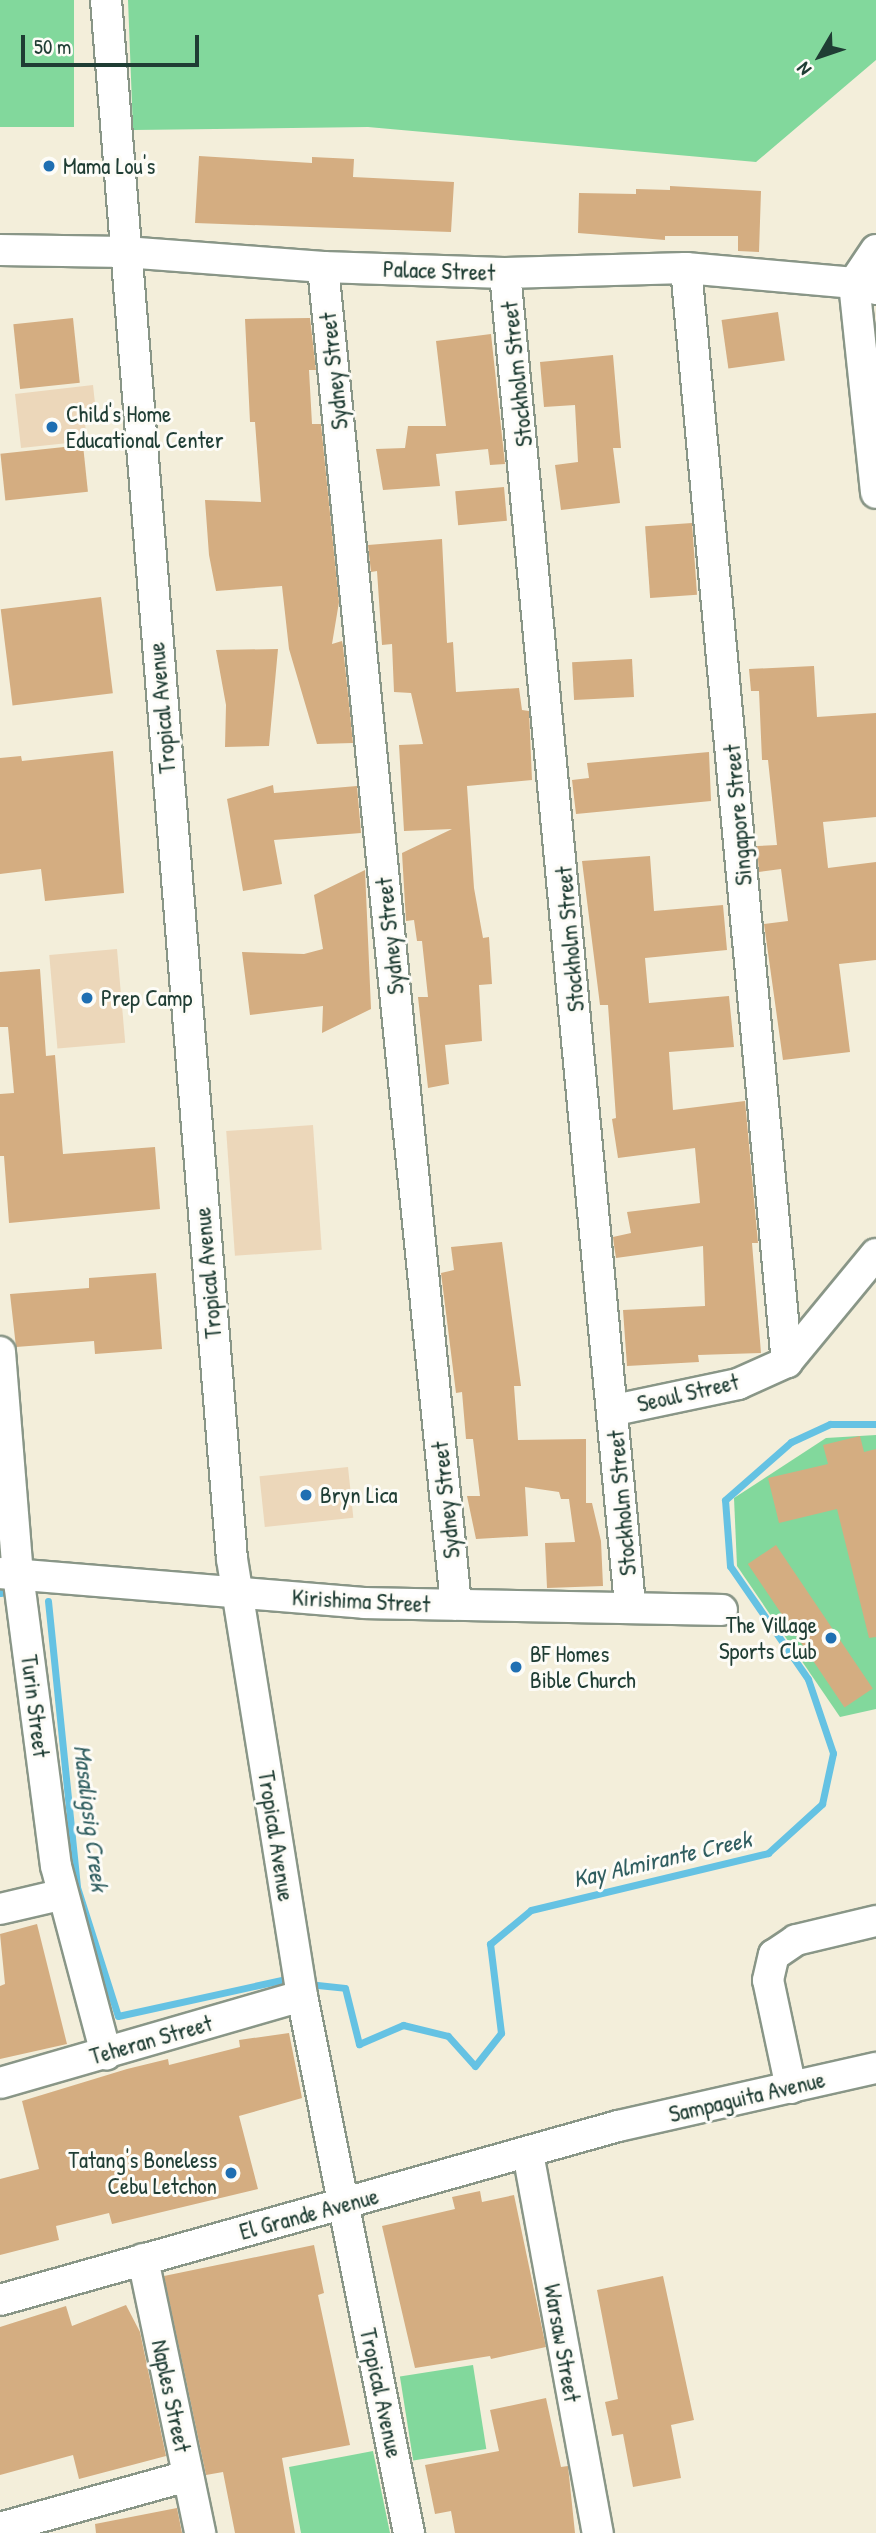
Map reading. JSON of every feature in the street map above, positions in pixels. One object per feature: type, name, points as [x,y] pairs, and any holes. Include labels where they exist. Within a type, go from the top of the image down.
[{"type":"street","name":"Tropical Avenue","points":[[106,0],[237,1595],[302,1996],[409,2533]]},
{"type":"street","name":"Palace Street","points":[[0,250],[125,252],[323,267],[505,273],[686,268],[865,286]]},
{"type":"street","points":[[876,250],[865,286],[876,493]]},
{"type":"street","name":"Sydney Street","points":[[323,267],[456,1604]]},
{"type":"street","name":"Singapore Street","points":[[686,268],[787,1362]]},
{"type":"street","name":"Stockholm Street","points":[[505,273],[615,1410],[630,1605]]},
{"type":"street","name":"Seoul Street","points":[[615,1410],[738,1384],[787,1362],[876,1254]]},
{"type":"street","name":"Turin Street","points":[[0,1352],[9,1574],[60,1895],[106,2054]]},
{"type":"street","name":"Kirishima Street","points":[[9,1574],[237,1595],[456,1604],[630,1605],[722,1610]]},
{"type":"street","points":[[0,1909],[60,1895]]},
{"type":"street","points":[[790,2088],[768,1980],[774,1955],[796,1940],[876,1921]]},
{"type":"street","name":"Teheran Street","points":[[0,2083],[302,1996]]},
{"type":"street","name":"Sampaguita Avenue","points":[[618,2126],[876,2068]]},
{"type":"street","name":"El Grande Avenue","points":[[0,2300],[618,2126]]},
{"type":"street","name":"Warsaw Street","points":[[528,2153],[598,2533]]},
{"type":"street","name":"Naples Street","points":[[143,2259],[200,2533]]},
{"type":"street","points":[[0,2528],[188,2476]]},
{"type":"shaded area","name":"Child's Home Educational Center","points":[[93,385],[96,413],[84,414],[87,441],[21,448],[15,394]]},
{"type":"shaded area","name":"Prep Camp","points":[[117,949],[125,1043],[57,1049],[49,955]]},
{"type":"shaded area","points":[[313,1125],[322,1250],[235,1256],[226,1131]]},
{"type":"shaded area","name":"Bryn Lica","points":[[348,1467],[353,1518],[265,1527],[259,1476]]},
{"type":"green space","points":[[0,0],[74,0],[74,127],[0,127]]},
{"type":"green space","points":[[128,0],[876,0],[876,60],[756,162],[368,127],[133,130]]},
{"type":"green space","name":"The Village Sports Club","points":[[876,1435],[876,1709],[840,1717],[737,1566],[734,1498],[826,1438]]},
{"type":"green space","points":[[473,2365],[486,2449],[413,2461],[400,2377]]},
{"type":"green space","points":[[373,2451],[390,2533],[301,2533],[289,2467]]},
{"type":"building","points":[[199,156],[312,163],[312,157],[354,159],[353,177],[454,182],[451,232],[195,223]]},
{"type":"building","points":[[670,186],[761,191],[759,252],[738,251],[738,236],[665,236],[665,240],[578,233],[579,193],[636,194],[636,189],[670,190]]},
{"type":"building","points":[[778,312],[785,361],[728,368],[722,320]]},
{"type":"building","points":[[73,318],[80,383],[20,389],[13,324]]},
{"type":"building","points":[[310,318],[316,370],[309,370],[312,424],[321,424],[339,602],[332,644],[342,641],[353,743],[317,744],[289,649],[282,586],[216,591],[209,555],[205,500],[261,502],[255,422],[250,422],[245,319]]},
{"type":"building","points":[[491,334],[505,464],[490,465],[488,449],[436,454],[440,486],[383,490],[376,449],[405,448],[408,426],[446,426],[436,341]]},
{"type":"building","points":[[613,355],[621,448],[613,448],[620,503],[561,510],[555,465],[578,462],[575,405],[544,407],[540,362]]},
{"type":"building","points":[[83,445],[88,492],[5,500],[0,454]]},
{"type":"building","points":[[504,487],[507,521],[458,525],[455,491]]},
{"type":"building","points":[[692,523],[697,595],[650,598],[645,526]]},
{"type":"building","points":[[442,539],[447,643],[453,642],[456,692],[519,688],[522,710],[529,711],[532,780],[467,786],[474,888],[483,938],[489,937],[492,984],[479,985],[482,1041],[445,1045],[449,1084],[428,1088],[418,997],[428,997],[422,941],[417,941],[414,920],[406,921],[402,853],[452,829],[404,831],[399,745],[423,744],[411,693],[394,692],[392,644],[382,645],[377,571],[371,572],[368,545]]},
{"type":"building","points":[[101,597],[113,693],[13,706],[1,609]]},
{"type":"building","points":[[278,649],[269,746],[225,747],[226,705],[216,650]]},
{"type":"building","points":[[632,659],[634,697],[574,700],[572,662]]},
{"type":"building","points":[[814,666],[817,717],[876,713],[876,817],[823,822],[828,868],[876,862],[876,960],[839,964],[850,1052],[783,1060],[764,924],[788,921],[781,869],[759,872],[757,846],[777,845],[768,760],[762,760],[759,691],[751,691],[749,669]]},
{"type":"building","points":[[113,751],[124,893],[45,901],[41,869],[0,874],[0,758],[21,756],[22,761]]},
{"type":"building","points":[[709,752],[711,801],[576,814],[572,780],[589,778],[587,763]]},
{"type":"building","points":[[273,785],[274,793],[357,786],[361,833],[274,840],[282,884],[243,891],[227,799]]},
{"type":"building","points":[[650,856],[654,911],[723,905],[727,950],[645,958],[649,1003],[729,996],[734,1047],[669,1052],[673,1110],[745,1101],[758,1243],[752,1243],[761,1353],[698,1355],[699,1362],[627,1366],[623,1310],[705,1306],[703,1246],[616,1258],[613,1237],[631,1233],[627,1212],[700,1203],[695,1148],[618,1158],[612,1119],[616,1118],[608,1005],[600,1005],[582,861]]},
{"type":"building","points":[[365,870],[371,1009],[322,1033],[323,1006],[250,1015],[242,952],[304,954],[323,949],[314,895]]},
{"type":"building","points":[[40,969],[46,1056],[55,1055],[63,1154],[155,1147],[160,1209],[9,1223],[4,1156],[0,1156],[0,1094],[14,1093],[8,1027],[0,1027],[0,972]]},
{"type":"building","points":[[502,1242],[521,1386],[514,1386],[518,1440],[586,1439],[586,1503],[592,1503],[601,1541],[603,1586],[547,1588],[545,1543],[575,1542],[569,1499],[561,1499],[559,1492],[525,1487],[528,1536],[476,1539],[467,1496],[480,1496],[473,1439],[466,1439],[462,1392],[456,1393],[441,1273],[454,1270],[451,1247]]},
{"type":"building","points":[[156,1273],[162,1349],[95,1354],[94,1341],[16,1347],[10,1294],[89,1288],[89,1278]]},
{"type":"building","points":[[860,1436],[864,1452],[876,1449],[876,1637],[869,1638],[837,1509],[779,1523],[768,1478],[828,1464],[823,1445]]},
{"type":"building","points":[[776,1545],[873,1688],[845,1707],[748,1564]]},
{"type":"building","points":[[37,1924],[67,2044],[0,2059],[0,1986],[5,1984],[0,1934]]},
{"type":"building","points":[[289,2033],[302,2098],[239,2116],[258,2189],[112,2224],[109,2213],[56,2226],[59,2240],[0,2255],[0,2179],[39,2169],[22,2101],[127,2069],[168,2059],[169,2065],[240,2047],[239,2040]]},
{"type":"building","points":[[480,2191],[482,2202],[514,2195],[546,2347],[491,2359],[490,2356],[415,2368],[382,2226],[455,2209],[452,2197]]},
{"type":"building","points":[[314,2245],[324,2293],[318,2295],[350,2445],[282,2458],[295,2533],[235,2533],[223,2472],[206,2475],[164,2276]]},
{"type":"building","points":[[663,2276],[694,2420],[671,2425],[681,2478],[633,2487],[623,2434],[612,2436],[605,2402],[618,2399],[597,2290]]},
{"type":"building","points":[[126,2305],[140,2332],[166,2456],[79,2479],[73,2455],[0,2475],[0,2327],[66,2306],[72,2326]]},
{"type":"building","points":[[546,2398],[561,2467],[568,2466],[575,2533],[455,2533],[451,2511],[435,2514],[425,2465],[499,2451],[490,2410]]},
{"type":"building","points":[[177,2508],[182,2533],[96,2533],[95,2524]]},
{"type":"waterway","name":"Kay Almirante Creek","points":[[308,1984],[345,1988],[359,2044],[403,2025],[448,2036],[475,2066],[501,2033],[490,1944],[531,1910],[768,1853],[822,1804],[833,1753],[808,1679],[730,1566],[725,1500],[791,1442],[830,1424],[876,1424]]},
{"type":"waterway","name":"Masaligsig Creek","points":[[48,1601],[77,1887],[118,2016],[291,1978]]},
{"type":"place","name":"Mama Lou's","points":[[49,166]]},
{"type":"place","name":"Child's Home Educational Center","points":[[52,427]]},
{"type":"place","name":"Prep Camp","points":[[87,998]]},
{"type":"place","name":"Bryn Lica","points":[[306,1495]]},
{"type":"place","name":"The Village Sports Club","points":[[831,1638]]},
{"type":"place","name":"BF Homes Bible Church","points":[[516,1667]]},
{"type":"place","name":"Tatang's Boneless Cebu Letchon","points":[[231,2173]]}]
